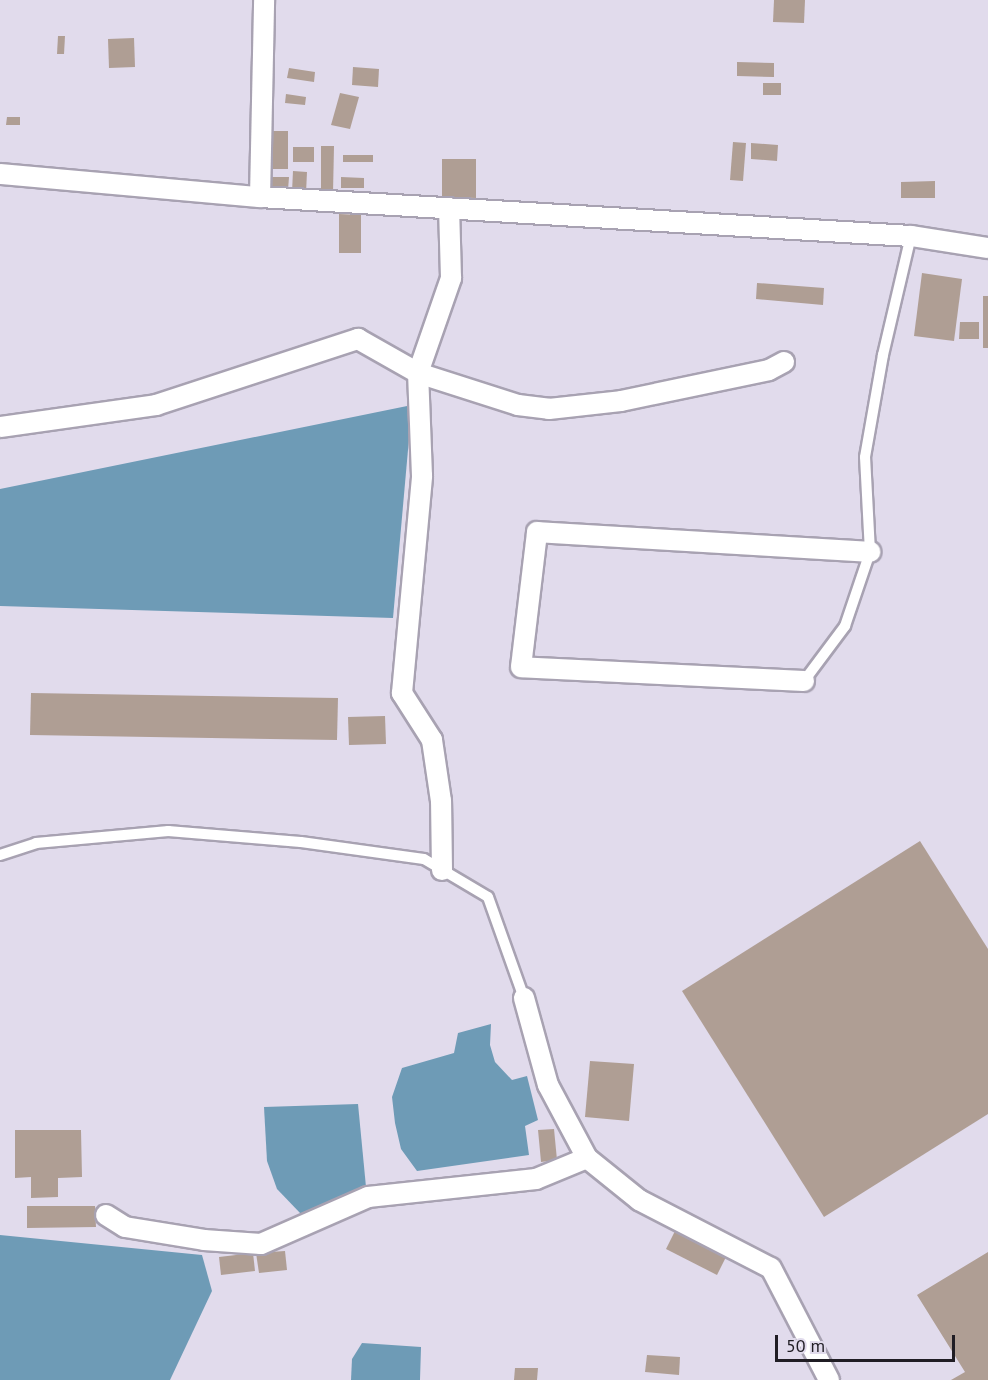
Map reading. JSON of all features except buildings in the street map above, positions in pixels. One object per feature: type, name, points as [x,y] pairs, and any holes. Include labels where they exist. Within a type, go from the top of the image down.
[{"type":"street","points":[[260,197],[264,0]]},
{"type":"street","points":[[0,174],[260,197],[911,236],[988,248]]},
{"type":"street","points":[[442,870],[441,801],[432,740],[402,693],[422,476],[418,373],[451,278],[449,208]]},
{"type":"street","points":[[0,427],[156,405],[358,339],[418,373],[518,405],[549,409],[621,401],[769,370],[784,362]]},
{"type":"street","points":[[804,681],[521,667],[537,532],[870,552]]},
{"type":"street","points":[[524,998],[548,1085],[587,1158],[639,1200],[771,1268],[829,1380]]},
{"type":"street","points":[[106,1215],[125,1227],[204,1240],[261,1244],[368,1197],[536,1179],[587,1158]]},
{"type":"lane","points":[[804,681],[845,626],[870,552],[865,458],[883,355],[911,236]]},
{"type":"lane","points":[[0,855],[36,843],[168,831],[301,842],[412,858],[442,870],[488,897],[524,998]]},
{"type":"water","points":[[412,405],[393,618],[0,606],[0,489]]},
{"type":"water","points":[[491,1024],[490,1045],[495,1062],[512,1080],[527,1076],[538,1120],[525,1126],[529,1155],[417,1171],[401,1149],[395,1123],[392,1097],[402,1068],[454,1053],[458,1033]]},
{"type":"water","points":[[358,1104],[366,1187],[301,1214],[277,1189],[267,1161],[264,1107]]},
{"type":"water","points":[[0,1235],[202,1255],[212,1291],[170,1380],[0,1380]]},
{"type":"water","points":[[362,1343],[421,1347],[420,1380],[351,1380],[352,1359]]}]
